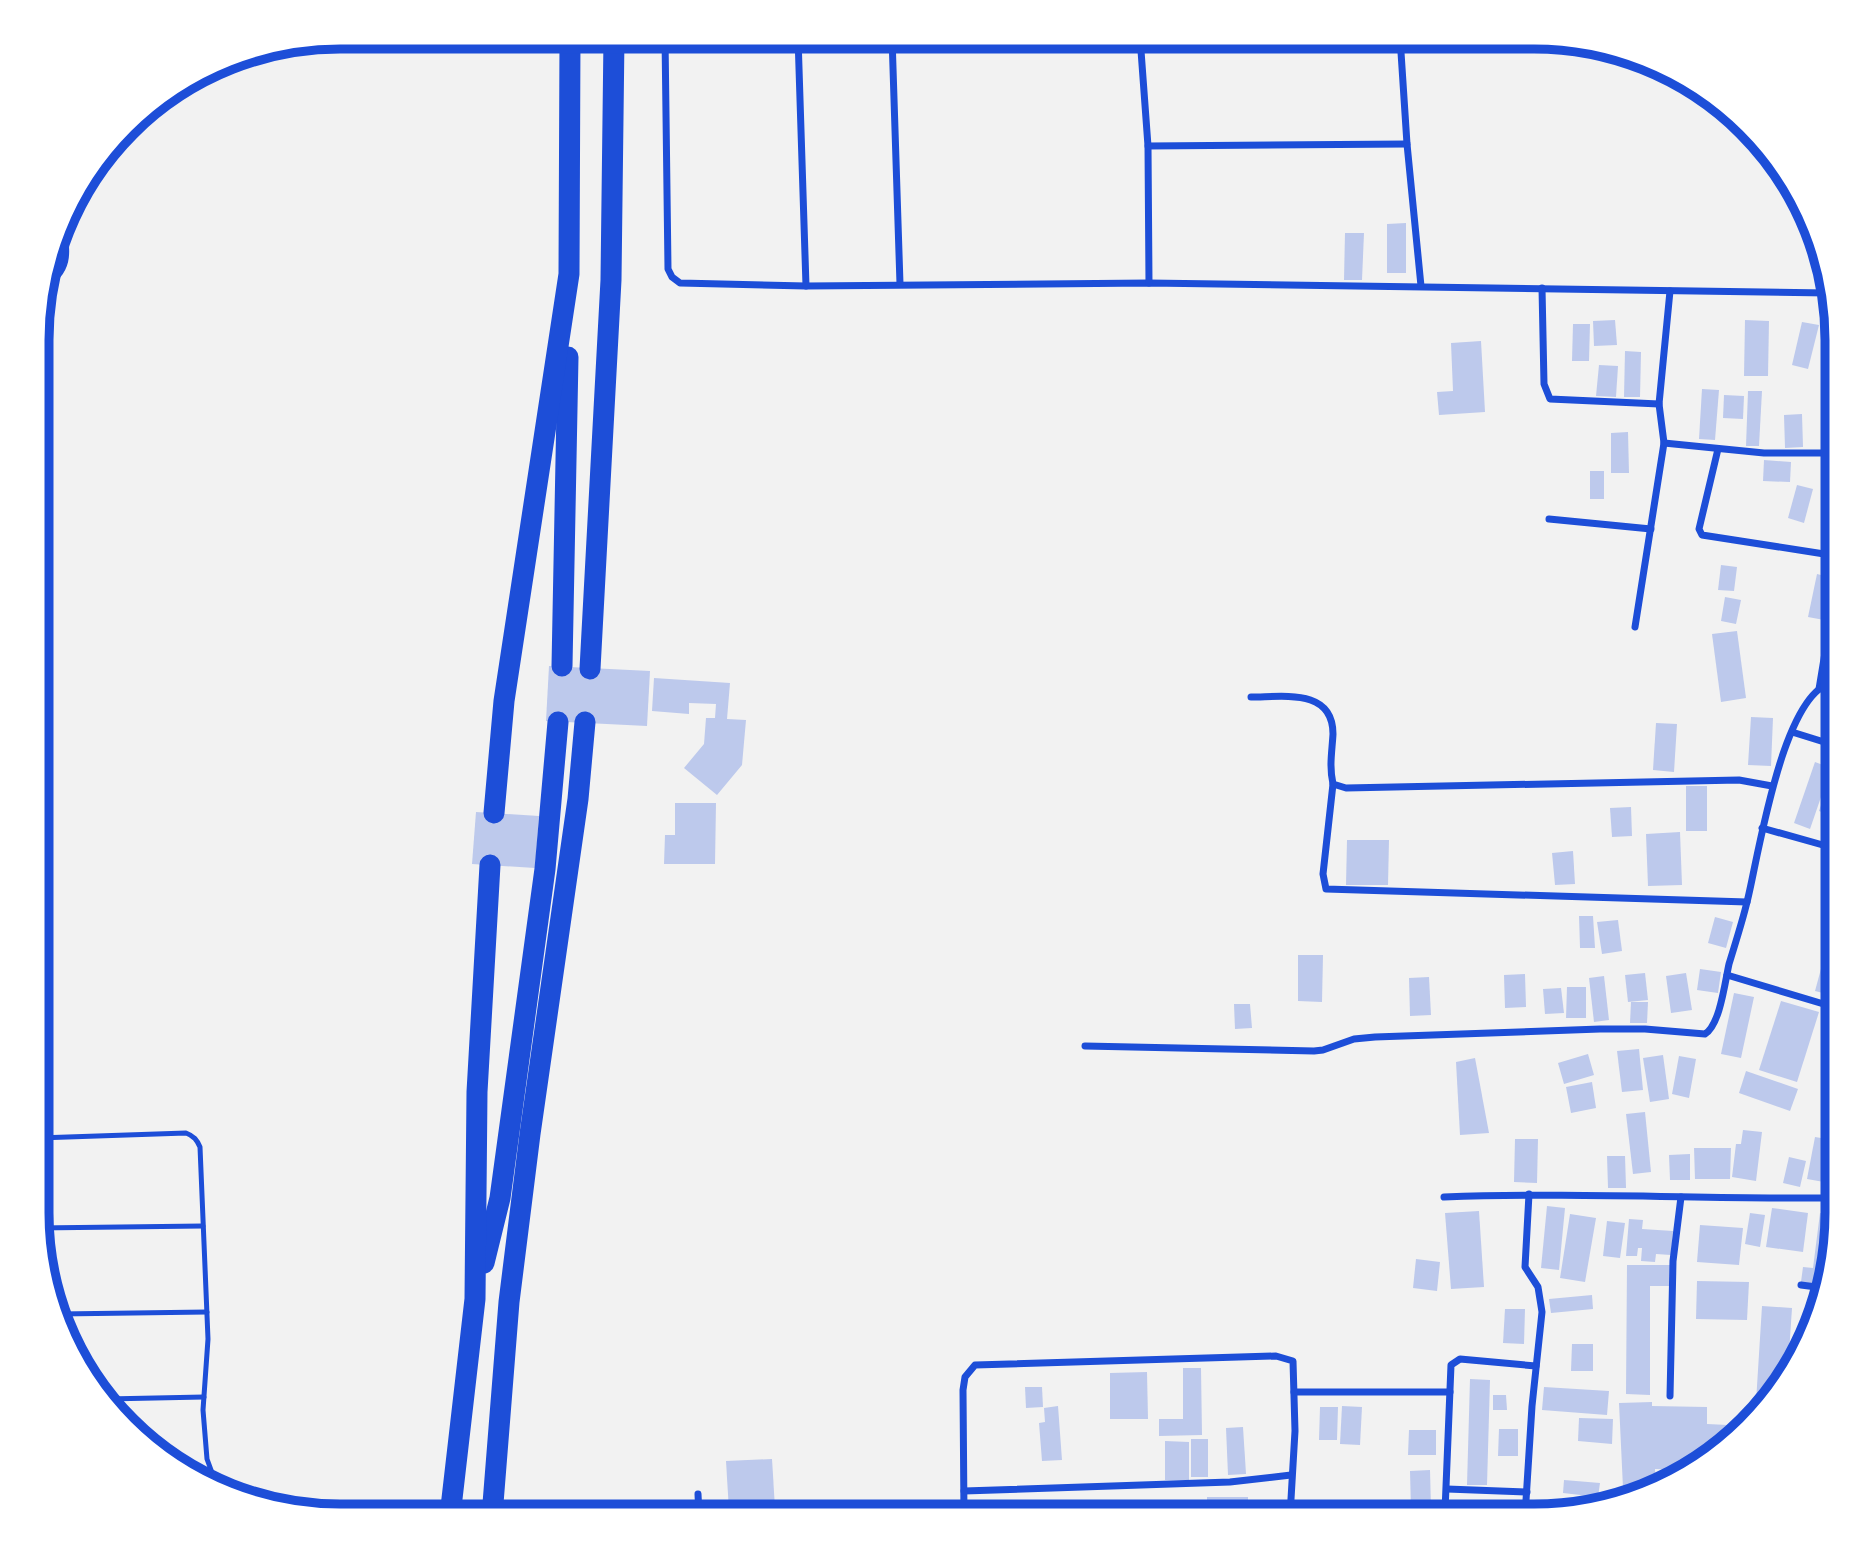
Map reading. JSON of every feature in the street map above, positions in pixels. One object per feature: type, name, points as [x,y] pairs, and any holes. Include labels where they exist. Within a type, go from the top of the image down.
[{"type":"highway","points":[[562,666],[570,49]]},
{"type":"highway","points":[[590,669],[611,280],[614,49]]},
{"type":"highway","points":[[494,813],[504,701],[569,274]]},
{"type":"highway","points":[[475,1299],[500,1198],[545,869],[558,722]]},
{"type":"highway","points":[[493,1504],[509,1302],[578,799],[585,722]]},
{"type":"highway","points":[[451,1504],[475,1299],[477,1092],[490,865]]},
{"type":"street","points":[[666,49],[668,269],[672,277],[680,283],[806,286],[1421,286],[1821,293]]},
{"type":"street","points":[[798,49],[806,286]]},
{"type":"street","points":[[892,49],[900,284]]},
{"type":"street","points":[[1141,49],[1148,146],[1149,284]]},
{"type":"street","points":[[1401,49],[1421,286]]},
{"type":"street","points":[[1148,146],[1407,144]]},
{"type":"street","points":[[1542,288],[1544,384],[1550,399],[1659,404]]},
{"type":"street","points":[[1635,627],[1664,443],[1659,404],[1670,291]]},
{"type":"street","points":[[1664,443],[1718,449],[1825,453]]},
{"type":"street","points":[[1718,449],[1699,528],[1702,536],[1825,554]]},
{"type":"street","points":[[1549,519],[1651,529]]},
{"type":"street","points":[[1819,689],[1825,653]]},
{"type":"street","points":[[1085,1046],[1314,1051],[1354,1039],[1375,1037],[1612,1029],[1705,1034],[1711,1030],[1715,1021],[1747,902],[1772,786],[1792,732],[1805,706],[1825,685]]},
{"type":"street","points":[[1251,697],[1307,698],[1319,704],[1332,718],[1329,770],[1333,783],[1323,874],[1326,890],[1747,902]]},
{"type":"street","points":[[1792,732],[1825,742]]},
{"type":"street","points":[[1333,783],[1346,788],[1739,780],[1772,786]]},
{"type":"street","points":[[1762,828],[1825,846]]},
{"type":"street","points":[[1727,975],[1825,1004]]},
{"type":"street","points":[[1526,1504],[1542,1312],[1538,1287],[1525,1267],[1529,1194]]},
{"type":"street","points":[[1444,1197],[1529,1194],[1825,1198]]},
{"type":"street","points":[[1670,1396],[1673,1261],[1681,1198]]},
{"type":"street","points":[[1801,1285],[1815,1287]]},
{"type":"street","points":[[964,1504],[962,1390],[965,1377],[975,1365],[1276,1356],[1293,1361],[1295,1431],[1290,1504]]},
{"type":"street","points":[[1446,1504],[1451,1365],[1460,1359],[1536,1366]]},
{"type":"street","points":[[1294,1392],[1450,1392]]},
{"type":"street","points":[[964,1491],[1230,1482],[1291,1475]]},
{"type":"street","points":[[1447,1489],[1527,1493]]},
{"type":"street","points":[[698,1494],[698,1504]]},
{"type":"lane","points":[[56,279],[64,267],[68,250],[66,240]]},
{"type":"lane","points":[[49,1138],[186,1133],[192,1135],[200,1147],[208,1339],[204,1397],[207,1459],[212,1474]]},
{"type":"lane","points":[[50,1228],[203,1226]]},
{"type":"lane","points":[[67,1314],[207,1312]]},
{"type":"lane","points":[[116,1399],[204,1397]]},
{"type":"building","points":[[1406,223],[1406,273],[1387,273],[1387,224]]},
{"type":"building","points":[[1345,233],[1364,233],[1362,280],[1344,280]]},
{"type":"building","points":[[1615,320],[1617,345],[1594,346],[1593,321]]},
{"type":"building","points":[[1745,320],[1769,321],[1768,376],[1744,376]]},
{"type":"building","points":[[1802,322],[1819,325],[1808,369],[1792,365]]},
{"type":"building","points":[[1573,324],[1590,324],[1589,361],[1572,361]]},
{"type":"building","points":[[1481,341],[1485,412],[1439,415],[1437,392],[1453,391],[1451,343]]},
{"type":"building","points":[[1625,351],[1641,352],[1640,397],[1624,397]]},
{"type":"building","points":[[1599,365],[1618,366],[1616,397],[1596,396]]},
{"type":"building","points":[[1702,389],[1719,390],[1715,440],[1699,439]]},
{"type":"building","points":[[1748,391],[1762,391],[1759,446],[1746,446]]},
{"type":"building","points":[[1724,395],[1744,396],[1743,419],[1723,418]]},
{"type":"building","points":[[1802,414],[1803,447],[1785,448],[1784,415]]},
{"type":"building","points":[[1825,425],[1825,449],[1822,449]]},
{"type":"building","points":[[1628,432],[1629,473],[1611,473],[1611,433]]},
{"type":"building","points":[[1764,460],[1791,462],[1790,482],[1763,481]]},
{"type":"building","points":[[1590,471],[1604,471],[1604,499],[1590,499]]},
{"type":"building","points":[[1797,485],[1813,489],[1804,523],[1788,518]]},
{"type":"building","points":[[1721,565],[1737,567],[1734,591],[1718,590]]},
{"type":"building","points":[[1817,574],[1825,576],[1824,620],[1808,617]]},
{"type":"building","points":[[1725,597],[1741,600],[1736,624],[1721,621]]},
{"type":"building","points":[[1737,631],[1746,698],[1721,702],[1712,634]]},
{"type":"building","points":[[549,666],[650,671],[647,726],[546,721]]},
{"type":"building","points":[[654,678],[730,683],[727,719],[746,720],[742,765],[717,795],[684,768],[704,744],[706,718],[715,718],[716,704],[689,703],[689,714],[652,711]]},
{"type":"building","points":[[1751,717],[1773,718],[1771,766],[1748,765]]},
{"type":"building","points":[[1656,723],[1677,724],[1674,772],[1653,770]]},
{"type":"building","points":[[1815,762],[1825,766],[1825,785],[1810,829],[1794,823]]},
{"type":"building","points":[[1686,786],[1707,786],[1707,831],[1686,831]]},
{"type":"building","points":[[1825,793],[1825,813],[1819,811]]},
{"type":"building","points":[[675,803],[716,803],[715,864],[664,864],[665,835],[675,835]]},
{"type":"building","points":[[1631,807],[1632,836],[1612,837],[1610,808]]},
{"type":"building","points":[[476,812],[539,816],[535,868],[472,864]]},
{"type":"building","points":[[1680,832],[1682,885],[1648,886],[1646,834]]},
{"type":"building","points":[[1347,840],[1389,840],[1388,885],[1346,885]]},
{"type":"building","points":[[1573,851],[1575,884],[1555,885],[1552,853]]},
{"type":"building","points":[[1579,916],[1593,916],[1595,948],[1580,948]]},
{"type":"building","points":[[1715,917],[1733,922],[1726,948],[1708,943]]},
{"type":"building","points":[[1618,920],[1622,951],[1602,954],[1597,922]]},
{"type":"building","points":[[1825,954],[1825,994],[1815,991]]},
{"type":"building","points":[[1298,955],[1323,955],[1322,1002],[1298,1001]]},
{"type":"building","points":[[1700,969],[1721,972],[1718,993],[1697,990]]},
{"type":"building","points":[[1645,973],[1648,1000],[1628,1002],[1625,975]]},
{"type":"building","points":[[1686,973],[1692,1010],[1671,1013],[1666,976]]},
{"type":"building","points":[[1525,974],[1526,1007],[1505,1008],[1504,975]]},
{"type":"building","points":[[1604,976],[1609,1020],[1594,1022],[1589,978]]},
{"type":"building","points":[[1429,977],[1431,1015],[1410,1016],[1409,978]]},
{"type":"building","points":[[1567,987],[1586,987],[1586,1018],[1566,1018]]},
{"type":"building","points":[[1561,988],[1564,1013],[1545,1014],[1543,989]]},
{"type":"building","points":[[1734,993],[1754,997],[1741,1058],[1721,1054]]},
{"type":"building","points":[[1781,1001],[1819,1012],[1797,1082],[1759,1070]]},
{"type":"building","points":[[1631,1002],[1648,1002],[1647,1023],[1630,1023]]},
{"type":"building","points":[[1234,1004],[1250,1004],[1252,1028],[1235,1029]]},
{"type":"building","points":[[1639,1049],[1643,1090],[1622,1092],[1617,1051]]},
{"type":"building","points":[[1588,1054],[1594,1075],[1564,1084],[1558,1063]]},
{"type":"building","points":[[1663,1055],[1669,1099],[1650,1102],[1643,1058]]},
{"type":"building","points":[[1679,1056],[1696,1059],[1689,1098],[1672,1094]]},
{"type":"building","points":[[1475,1058],[1489,1133],[1460,1135],[1456,1062]]},
{"type":"building","points":[[1746,1071],[1798,1089],[1790,1111],[1739,1093]]},
{"type":"building","points":[[1592,1082],[1596,1108],[1571,1113],[1566,1087]]},
{"type":"building","points":[[1645,1112],[1651,1172],[1633,1174],[1626,1114]]},
{"type":"building","points":[[1743,1130],[1762,1132],[1756,1181],[1732,1177],[1736,1144],[1741,1144]]},
{"type":"building","points":[[1815,1137],[1825,1139],[1824,1182],[1807,1179]]},
{"type":"building","points":[[1515,1139],[1538,1139],[1537,1183],[1514,1182]]},
{"type":"building","points":[[1694,1148],[1731,1148],[1730,1179],[1695,1179]]},
{"type":"building","points":[[1690,1154],[1690,1180],[1670,1180],[1669,1155]]},
{"type":"building","points":[[1607,1156],[1625,1156],[1626,1188],[1608,1188]]},
{"type":"building","points":[[1789,1157],[1806,1161],[1800,1187],[1783,1183]]},
{"type":"building","points":[[1547,1206],[1565,1208],[1559,1270],[1541,1268]]},
{"type":"building","points":[[1772,1208],[1808,1213],[1803,1252],[1766,1247]]},
{"type":"building","points":[[1479,1211],[1484,1287],[1451,1289],[1445,1213]]},
{"type":"building","points":[[1750,1213],[1765,1215],[1760,1247],[1745,1244]]},
{"type":"building","points":[[1820,1213],[1825,1214],[1823,1251],[1816,1284],[1801,1282],[1803,1267],[1813,1268]]},
{"type":"building","points":[[1570,1214],[1596,1218],[1585,1282],[1560,1278]]},
{"type":"building","points":[[1629,1219],[1643,1220],[1642,1229],[1673,1231],[1671,1255],[1656,1254],[1655,1262],[1641,1261],[1642,1248],[1638,1248],[1637,1256],[1626,1256]]},
{"type":"building","points":[[1607,1221],[1625,1223],[1620,1258],[1603,1256]]},
{"type":"building","points":[[1700,1225],[1743,1228],[1739,1265],[1697,1262]]},
{"type":"building","points":[[1416,1259],[1440,1262],[1437,1291],[1413,1288]]},
{"type":"building","points":[[1627,1265],[1670,1265],[1669,1286],[1650,1286],[1650,1395],[1626,1394]]},
{"type":"building","points":[[1697,1281],[1749,1282],[1747,1320],[1696,1319]]},
{"type":"building","points":[[1592,1295],[1593,1309],[1551,1313],[1549,1299]]},
{"type":"building","points":[[1762,1306],[1792,1308],[1789,1353],[1756,1401]]},
{"type":"building","points":[[1505,1309],[1525,1309],[1524,1344],[1503,1343]]},
{"type":"building","points":[[1572,1344],[1593,1344],[1593,1371],[1571,1371]]},
{"type":"building","points":[[1183,1368],[1201,1368],[1202,1435],[1159,1436],[1159,1419],[1183,1419]]},
{"type":"building","points":[[1147,1372],[1148,1419],[1110,1419],[1110,1373]]},
{"type":"building","points":[[1470,1379],[1490,1380],[1487,1485],[1467,1485]]},
{"type":"building","points":[[1025,1387],[1042,1387],[1043,1407],[1026,1408]]},
{"type":"building","points":[[1544,1387],[1609,1391],[1607,1415],[1542,1410]]},
{"type":"building","points":[[1493,1395],[1506,1395],[1507,1410],[1493,1410]]},
{"type":"building","points":[[1652,1402],[1652,1406],[1707,1407],[1707,1424],[1733,1425],[1680,1465],[1671,1470],[1655,1469],[1655,1477],[1631,1488],[1623,1488],[1619,1403]]},
{"type":"building","points":[[1058,1406],[1062,1460],[1042,1461],[1039,1423],[1045,1422],[1044,1408]]},
{"type":"building","points":[[1342,1406],[1362,1407],[1360,1445],[1340,1444]]},
{"type":"building","points":[[1320,1407],[1338,1407],[1337,1440],[1319,1440]]},
{"type":"building","points":[[1579,1418],[1613,1419],[1612,1444],[1578,1441]]},
{"type":"building","points":[[1243,1427],[1246,1474],[1228,1475],[1226,1428]]},
{"type":"building","points":[[1499,1429],[1518,1429],[1518,1456],[1498,1456]]},
{"type":"building","points":[[1409,1430],[1436,1430],[1436,1455],[1408,1455]]},
{"type":"building","points":[[1191,1439],[1208,1439],[1208,1477],[1191,1477]]},
{"type":"building","points":[[1165,1441],[1189,1442],[1189,1480],[1165,1480]]},
{"type":"building","points":[[772,1459],[775,1504],[729,1504],[726,1461]]},
{"type":"building","points":[[1430,1470],[1431,1504],[1411,1504],[1410,1471]]},
{"type":"building","points":[[1564,1480],[1600,1483],[1598,1496],[1563,1493]]},
{"type":"building","points":[[1207,1497],[1248,1497],[1248,1504],[1207,1504]]}]
